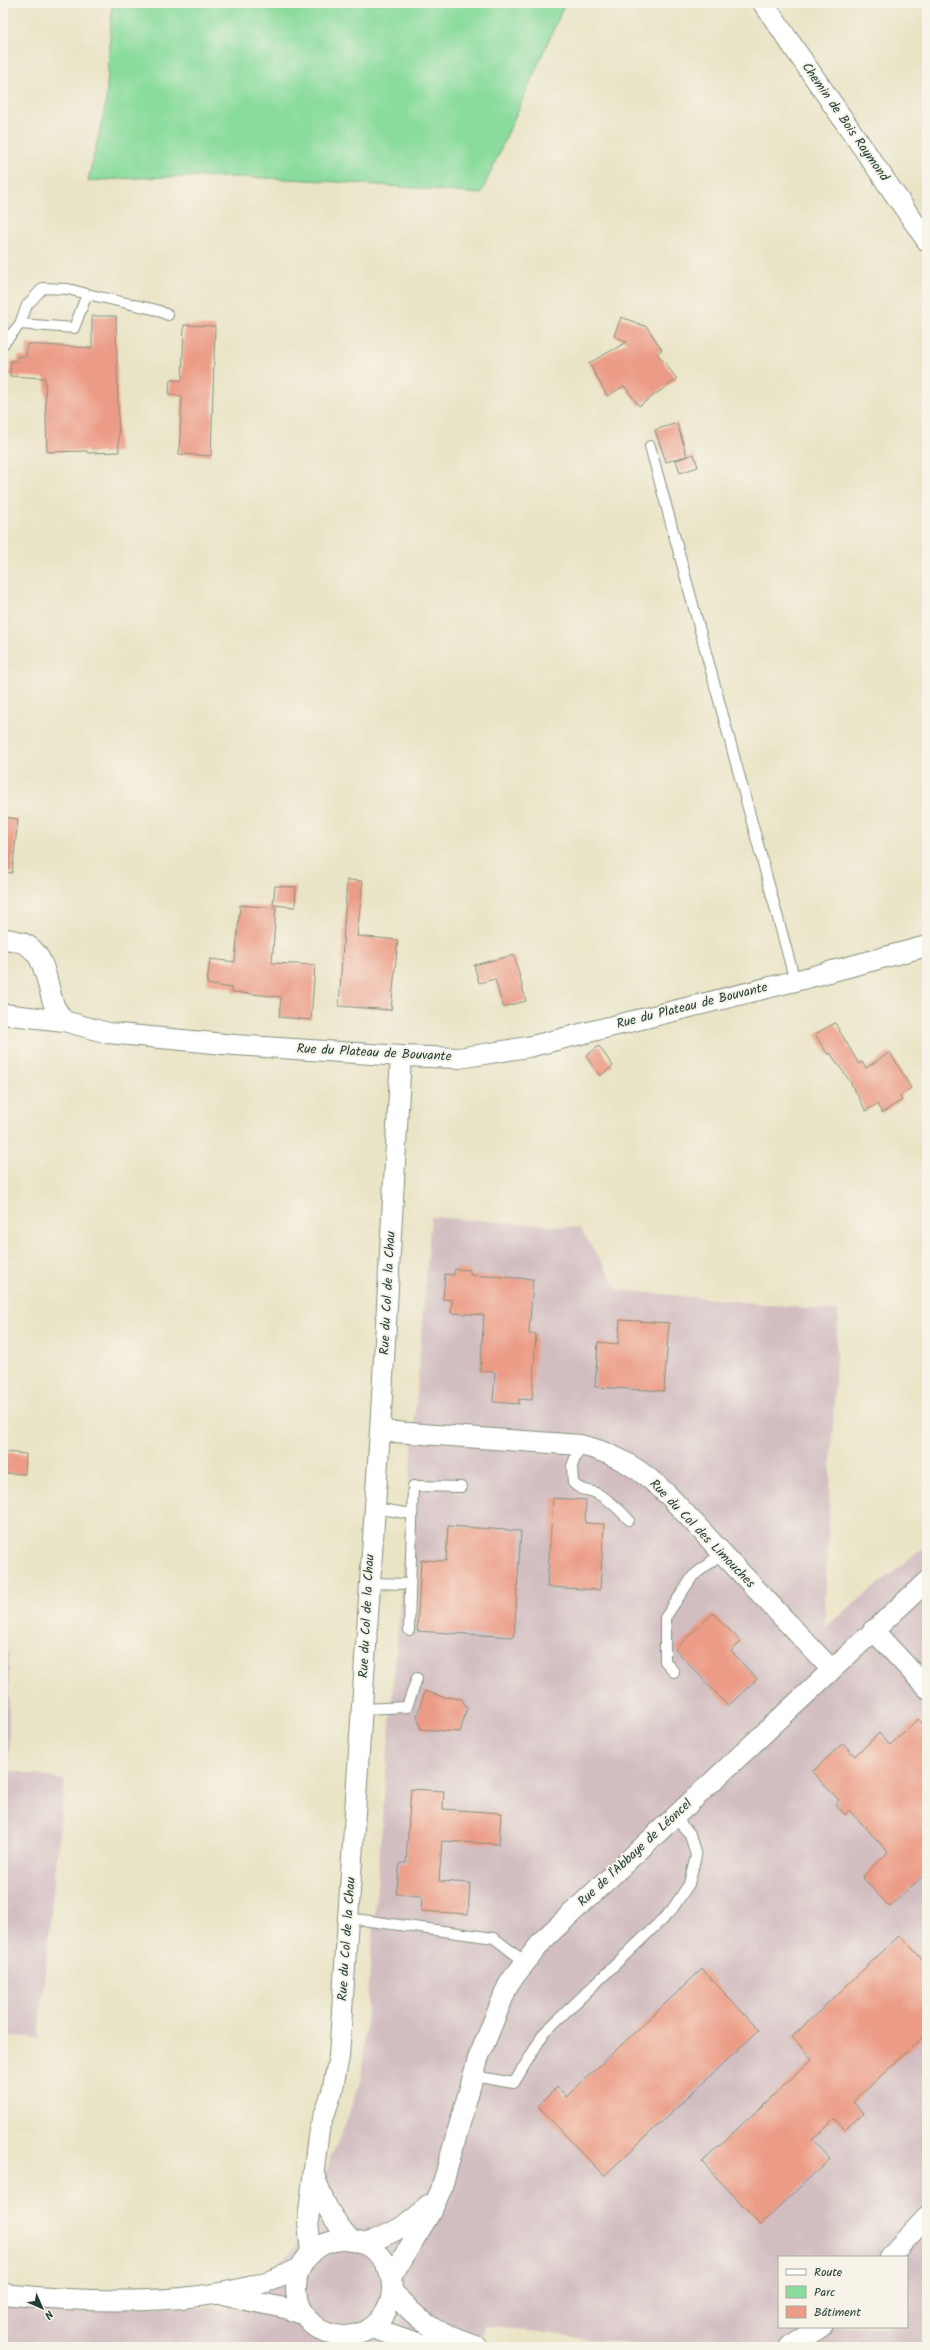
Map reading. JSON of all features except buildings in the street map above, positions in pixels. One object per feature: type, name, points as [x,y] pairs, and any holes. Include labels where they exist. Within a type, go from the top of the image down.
[{"type":"street","name":"Chemin de Bois Raymond","points":[[763,3],[927,241]]},
{"type":"street","points":[[3,939],[12,939],[30,947],[44,963],[55,1006],[64,1021]]},
{"type":"street","name":"Rue du Plateau de Bouvante","points":[[3,1014],[64,1021],[108,1032],[234,1045],[401,1056],[459,1058],[528,1047],[795,981],[927,946]]},
{"type":"street","name":"Rue du Col de la Chau","points":[[306,2261],[308,2221],[319,2130],[332,2092],[339,2057],[380,1431],[401,1056]]},
{"type":"street","name":"Rue du Col des Limouches","points":[[380,1431],[580,1445],[614,1455],[652,1480],[831,1669]]},
{"type":"street","name":"Rue de l'Abbaye de Léoncel","points":[[392,2284],[432,2210],[441,2190],[478,2058],[509,1983],[544,1939],[927,1580]]},
{"type":"street","points":[[873,1630],[927,1688]]},
{"type":"street","name":"Rue du Col de la Chau","points":[[314,2173],[322,2200],[329,2212],[357,2242]]},
{"type":"street","points":[[3,2294],[87,2299],[151,2299],[214,2294],[270,2281],[306,2261],[329,2242],[357,2242],[381,2238],[415,2218],[441,2190]]},
{"type":"street","points":[[890,2256],[927,2217]]},
{"type":"street","points":[[357,2242],[381,2258],[392,2284],[410,2311],[430,2328],[478,2347]]},
{"type":"street","points":[[306,2261],[296,2292],[310,2321],[317,2347]]},
{"type":"street","points":[[359,2337],[382,2318],[389,2305],[392,2284]]},
{"type":"street","points":[[214,2294],[289,2309],[335,2336],[359,2337],[431,2347]]},
{"type":"street","points":[[789,2347],[819,2328]]},
{"type":"street","points":[[818,2347],[830,2328]]},
{"type":"lane","points":[[3,344],[20,324],[27,305],[43,288],[68,289],[157,310],[168,315]]},
{"type":"lane","points":[[20,324],[74,328],[87,294]]},
{"type":"lane","points":[[650,446],[795,981]]},
{"type":"lane","points":[[580,1445],[572,1466],[573,1483],[580,1490],[597,1493],[612,1503],[629,1520]]},
{"type":"lane","points":[[409,1630],[413,1486],[461,1487]]},
{"type":"lane","points":[[374,1508],[412,1514]]},
{"type":"lane","points":[[674,1672],[665,1661],[666,1618],[693,1576],[722,1553]]},
{"type":"lane","points":[[369,1583],[410,1584]]},
{"type":"lane","points":[[362,1708],[407,1707],[417,1678]]},
{"type":"lane","points":[[473,2076],[514,2083],[544,2033],[671,1911],[689,1884],[696,1856],[690,1834],[674,1817]]},
{"type":"lane","points":[[348,1918],[494,1938],[526,1962]]},
{"type":"shaded area","points":[[431,1217],[580,1228],[619,1290],[838,1311],[824,1628],[927,1545],[927,2347],[653,2347],[485,2325],[481,2347],[3,2347],[3,2301],[225,2308],[295,2248],[361,2082]]},
{"type":"shaded area","points":[[3,1652],[9,1653],[9,1770],[65,1780],[38,2038],[3,2035]]},
{"type":"green space","points":[[112,3],[565,3],[481,194],[383,185],[236,177],[137,178],[88,181],[106,104]]}]
